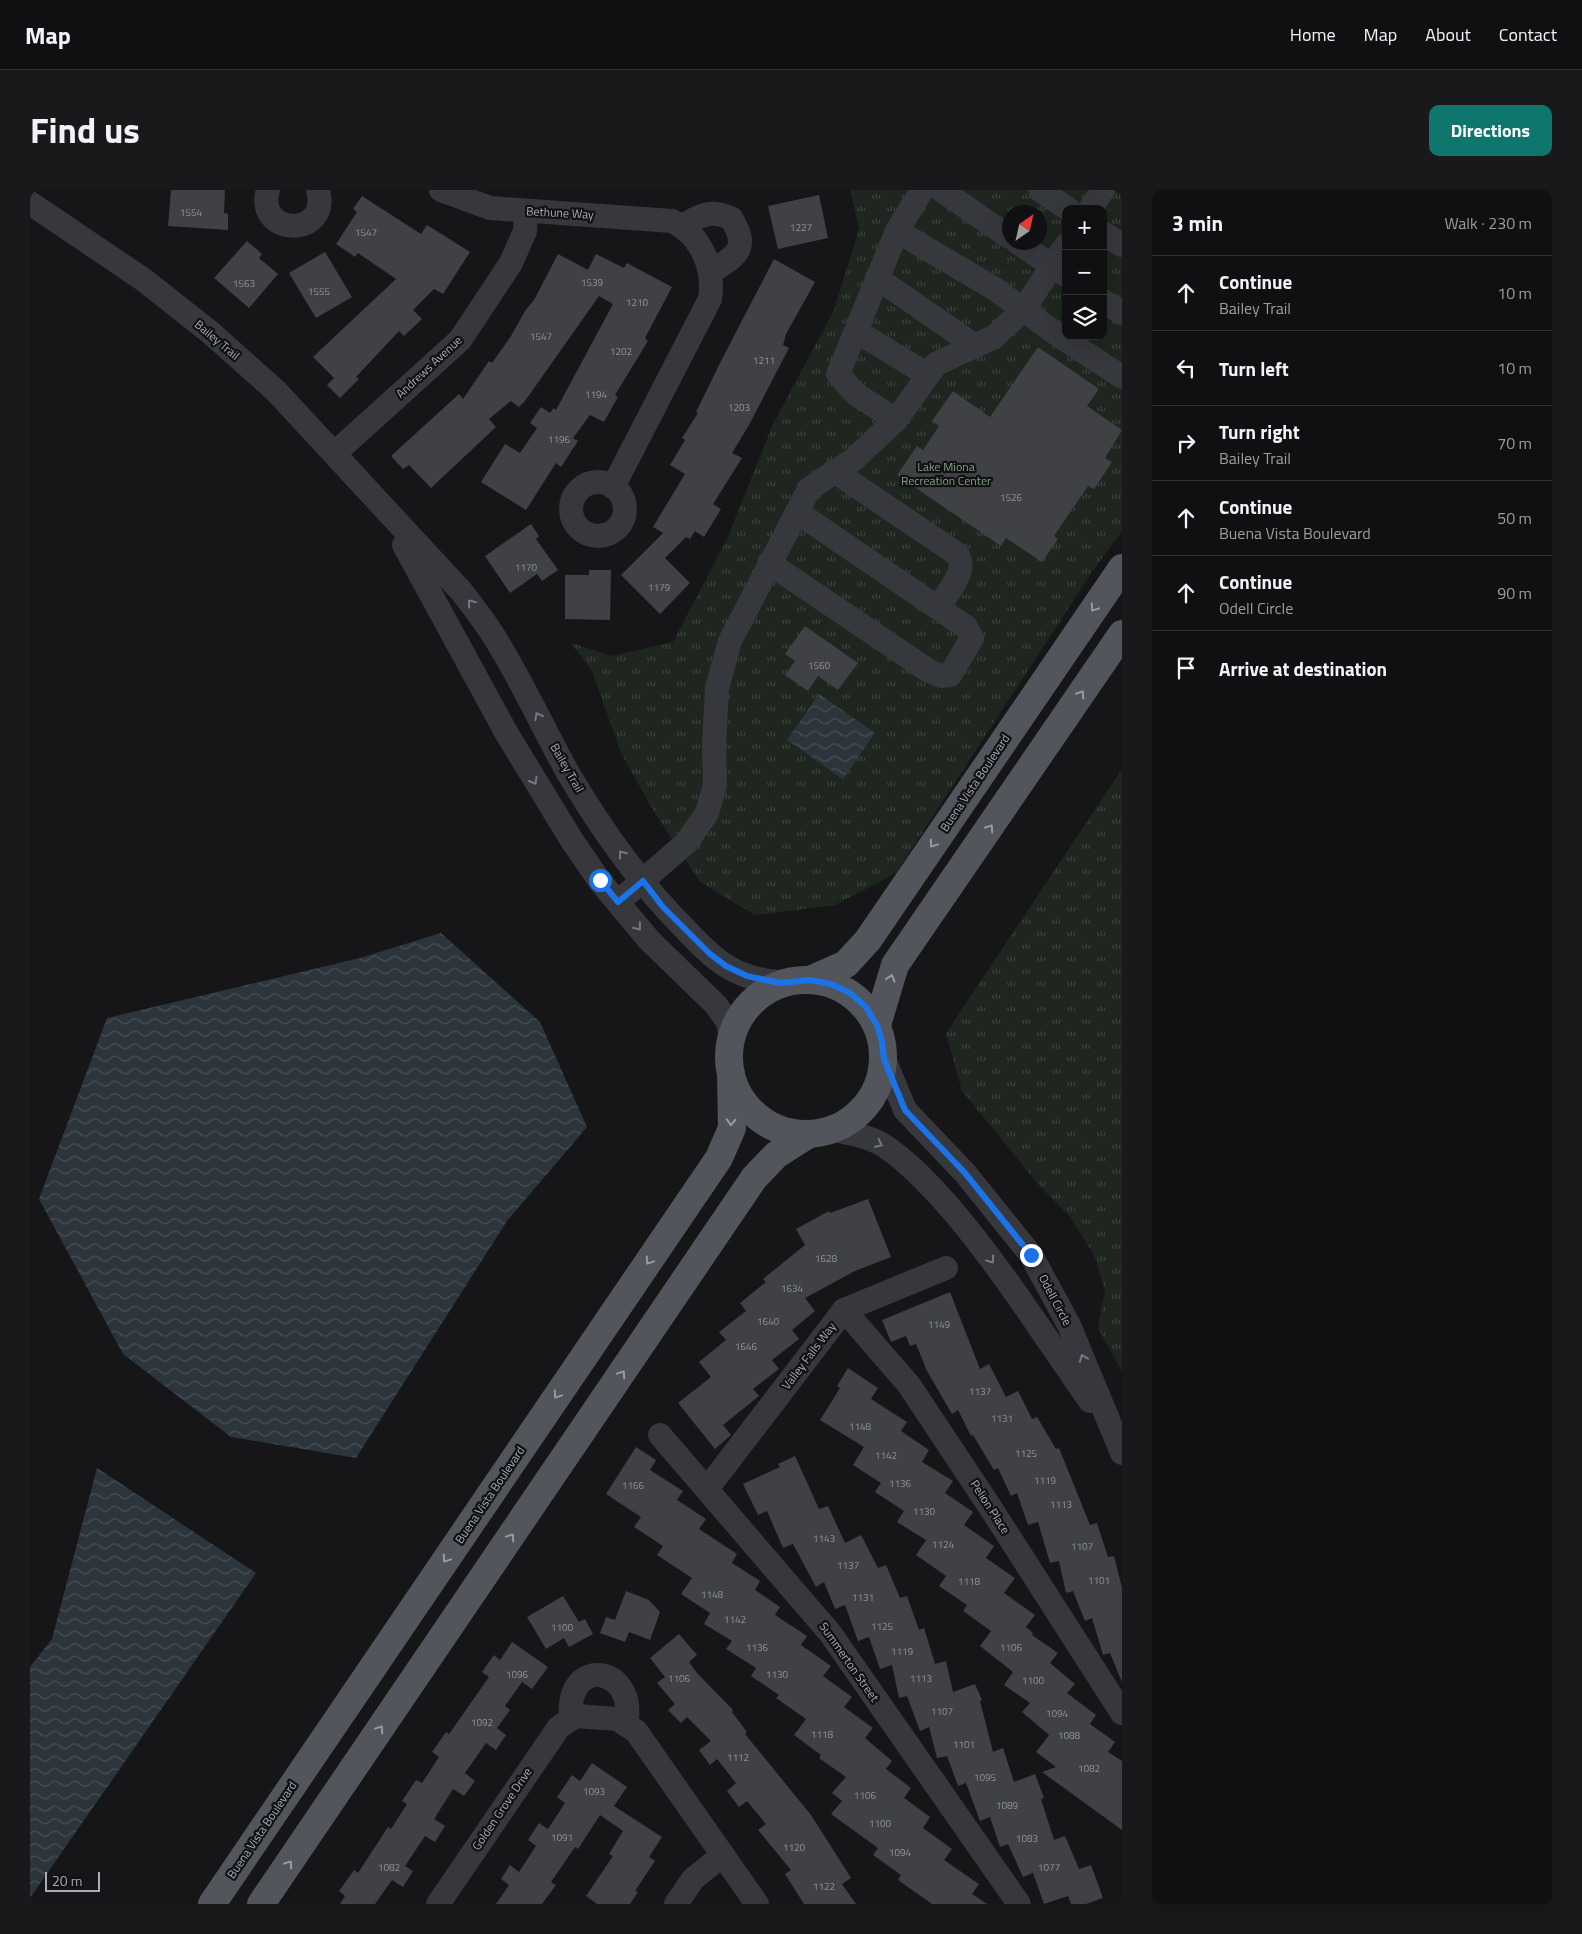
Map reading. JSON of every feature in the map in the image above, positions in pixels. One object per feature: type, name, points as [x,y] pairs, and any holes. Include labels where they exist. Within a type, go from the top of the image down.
[{"type":"main road","name":"Buena Vista Boulevard","points":[[212,1904],[719,1158],[732,1128],[729,1056],[731,1038],[740,1018],[753,1000],[772,987],[802,980],[846,964],[868,940],[1122,568]]},
{"type":"main road","points":[[877,1025],[895,965],[1122,634]]},
{"type":"main road","points":[[261,1904],[754,1178],[776,1155],[821,1132],[853,1119],[869,1102],[880,1082],[884,1059],[877,1025],[866,1007],[850,993],[831,984],[802,980]]},
{"type":"main road","name":"Buena Vista Boulevard","points":[[731,1074],[741,1098],[759,1118],[783,1130],[821,1132]]},
{"type":"street","points":[[268,190],[266,200],[271,216],[285,226],[292,227],[307,223],[317,212],[320,197],[318,190]]},
{"type":"street","name":"Bethune Way","points":[[441,190],[490,208],[672,221],[682,226]]},
{"type":"street","points":[[896,420],[857,394],[838,374],[897,231],[922,190]]},
{"type":"street","points":[[941,190],[1002,232]]},
{"type":"street","points":[[1040,190],[1062,205]]},
{"type":"street","points":[[1093,205],[1103,190]]},
{"type":"street","name":"Bailey Trail","points":[[30,203],[144,280],[211,333],[276,391],[461,591],[499,643],[569,774],[617,848],[663,907],[710,954],[726,966],[747,976],[780,983],[802,980]]},
{"type":"street","name":"Andrews Avenue","points":[[335,453],[460,340],[511,263],[525,231],[526,211]]},
{"type":"street","points":[[613,487],[710,299],[712,283],[710,272],[709,264],[695,239],[682,226],[703,214],[717,212],[731,218],[741,238],[740,248],[734,257],[710,272]]},
{"type":"street","points":[[897,231],[954,263],[1122,377]]},
{"type":"street","points":[[1107,236],[1122,245]]},
{"type":"street","points":[[1029,250],[1059,271]]},
{"type":"street","points":[[618,902],[686,843],[707,813],[715,785],[714,746],[717,688],[730,641],[809,489],[853,460],[896,420],[936,364],[994,337],[1024,309],[1059,271],[1065,250]]},
{"type":"street","points":[[877,278],[974,345]]},
{"type":"street","points":[[1107,304],[1122,313]]},
{"type":"street","points":[[856,330],[928,375]]},
{"type":"street","points":[[834,471],[956,554],[962,560],[962,570],[938,608]]},
{"type":"street","name":"Bailey Trail","points":[[380,504],[425,579],[541,792],[571,839],[649,940],[716,1005],[728,1022],[731,1038]]},
{"type":"street","points":[[769,563],[929,671],[941,676],[950,675],[972,638],[966,627],[797,512]]},
{"type":"street","name":"Odell Circle","points":[[884,1059],[905,1110],[965,1173],[1031,1255],[1069,1325],[1118,1444]]},
{"type":"street","name":"Odell Circle","points":[[821,1132],[860,1136],[882,1144],[904,1161],[939,1196],[995,1265],[1118,1444]]},
{"type":"street","name":"Valley Falls Way","points":[[707,1489],[844,1310],[946,1268]]},
{"type":"street","name":"Pelion Place","points":[[844,1310],[909,1385],[1122,1713]]},
{"type":"street","name":"Summerton Street","points":[[660,1435],[830,1633],[1019,1904]]},
{"type":"street","points":[[626,1723],[628,1712],[625,1695],[620,1686],[612,1679],[598,1674],[581,1680],[574,1689],[570,1702],[571,1719],[576,1716],[617,1719],[636,1731],[757,1904]]},
{"type":"street","name":"Golden Grove Drive","points":[[438,1904],[559,1727],[571,1719]]},
{"type":"street","points":[[676,1904],[693,1879],[723,1855]]},
{"type":"green space","name":"Lake Miona Recreation Center","points":[[850,190],[1122,190],[1122,531],[1092,572],[896,873],[835,905],[755,915],[700,882],[653,810],[621,753],[592,671],[571,643],[612,656],[673,642],[727,539],[773,424],[834,310],[859,229]]},
{"type":"green space","points":[[1122,769],[1122,1371],[1098,1328],[1105,1290],[1094,1255],[1070,1217],[1039,1185],[962,1091],[946,1033]]},
{"type":"water","points":[[819,694],[875,733],[843,779],[787,740]]},
{"type":"water","points":[[441,933],[540,1022],[587,1127],[507,1221],[356,1458],[231,1437],[123,1354],[39,1199],[107,1018],[360,958]]},
{"type":"water","points":[[97,1468],[256,1573],[30,1898],[30,1667],[52,1639]]},
{"type":"building","points":[[171,190],[225,190],[224,213],[228,214],[228,230],[168,226]]},
{"type":"building","points":[[819,195],[828,238],[778,249],[768,206]]},
{"type":"building","points":[[362,196],[421,234],[427,225],[470,252],[443,294],[434,289],[413,310],[422,319],[404,336],[399,331],[356,377],[359,379],[340,398],[327,385],[334,378],[313,357],[396,279],[358,253],[355,257],[336,244],[357,212],[353,209]]},
{"type":"building","points":[[247,241],[262,254],[259,258],[278,274],[249,308],[214,278]]},
{"type":"building","points":[[325,252],[352,297],[316,318],[289,273]]},
{"type":"building","points":[[558,254],[588,270],[596,254],[624,268],[627,263],[672,287],[645,338],[648,341],[615,395],[618,397],[604,422],[590,415],[573,438],[578,441],[561,467],[556,463],[526,510],[481,482],[505,444],[520,453],[537,428],[530,423],[541,407],[550,413],[554,408],[556,410],[613,304],[599,296],[525,401],[519,407],[511,401],[489,419],[496,427],[431,488],[409,465],[403,469],[391,456],[459,394],[463,399],[489,361],[492,363],[511,336],[525,311],[534,300]]},
{"type":"building","points":[[774,259],[815,282],[786,334],[783,345],[789,348],[749,425],[732,453],[742,458],[713,504],[721,509],[704,537],[695,531],[690,539],[686,537],[665,558],[690,583],[660,614],[621,575],[663,533],[653,527],[685,474],[670,465],[685,440],[682,438],[698,413],[696,412],[722,359]]},
{"type":"building","points":[[1038,347],[1099,389],[1087,406],[1122,430],[1105,458],[1112,462],[1094,489],[1088,486],[1054,536],[1058,539],[1042,562],[1006,538],[1001,546],[897,475],[917,446],[923,450],[939,426],[932,421],[953,391],[990,417]]},
{"type":"building","points":[[531,524],[539,536],[536,539],[558,570],[542,581],[537,574],[510,593],[485,556]]},
{"type":"building","points":[[589,570],[611,570],[610,620],[565,619],[565,575],[589,575]]},
{"type":"building","points":[[805,626],[858,663],[838,690],[818,676],[808,691],[785,675],[795,661],[785,654]]},
{"type":"building","points":[[868,1199],[891,1257],[855,1271],[805,1298],[815,1311],[792,1330],[799,1339],[772,1360],[779,1369],[753,1389],[759,1396],[723,1425],[731,1435],[715,1449],[678,1403],[711,1377],[699,1362],[726,1340],[719,1332],[746,1311],[740,1303],[766,1282],[763,1279],[805,1245],[796,1229],[829,1211],[830,1213]]},
{"type":"building","points":[[950,1292],[980,1369],[989,1364],[1006,1397],[1018,1391],[1032,1419],[1037,1417],[1056,1449],[1059,1448],[1090,1525],[1097,1523],[1108,1557],[1114,1556],[1122,1588],[1122,1682],[1110,1653],[1103,1655],[1092,1618],[1085,1621],[1073,1591],[1066,1593],[1059,1561],[1050,1563],[1038,1522],[1028,1525],[1017,1493],[1011,1496],[998,1468],[994,1470],[973,1435],[971,1436],[958,1410],[952,1414],[927,1371],[916,1344],[910,1346],[906,1336],[891,1342],[882,1320]]},
{"type":"building","points":[[848,1368],[878,1388],[871,1399],[907,1422],[901,1431],[929,1450],[922,1462],[953,1481],[945,1493],[973,1512],[964,1525],[994,1546],[986,1558],[1015,1578],[1004,1593],[1035,1615],[1026,1627],[1033,1633],[1032,1635],[1058,1653],[1050,1663],[1075,1684],[1067,1693],[1096,1715],[1090,1724],[1115,1742],[1108,1752],[1122,1761],[1122,1830],[1042,1772],[1056,1767],[1036,1752],[1049,1735],[1022,1712],[1030,1703],[1004,1685],[1013,1672],[980,1646],[991,1631],[963,1611],[967,1605],[939,1586],[946,1576],[916,1555],[926,1540],[897,1522],[904,1511],[875,1492],[881,1483],[853,1465],[864,1447],[820,1420],[840,1388],[837,1386]]},
{"type":"building","points":[[636,1447],[656,1460],[650,1470],[683,1491],[677,1500],[706,1519],[699,1529],[737,1554],[732,1563],[760,1581],[755,1590],[780,1607],[775,1615],[807,1636],[801,1645],[831,1666],[823,1676],[852,1697],[844,1707],[873,1728],[865,1738],[892,1761],[886,1769],[911,1788],[904,1798],[930,1817],[923,1828],[952,1849],[944,1860],[979,1884],[972,1894],[987,1904],[932,1904],[898,1880],[901,1875],[873,1855],[878,1848],[831,1814],[842,1801],[832,1793],[846,1777],[819,1758],[821,1755],[794,1735],[806,1719],[776,1698],[779,1695],[751,1676],[756,1668],[726,1649],[732,1641],[704,1624],[710,1613],[681,1594],[692,1578],[657,1555],[663,1546],[634,1527],[641,1517],[606,1494]]},
{"type":"building","points":[[795,1456],[819,1509],[828,1506],[845,1543],[861,1535],[878,1568],[886,1565],[900,1598],[907,1596],[919,1630],[924,1628],[935,1664],[946,1661],[953,1692],[975,1684],[982,1700],[980,1701],[993,1752],[1003,1748],[1014,1782],[1035,1774],[1044,1798],[1041,1799],[1054,1840],[1065,1836],[1079,1869],[1091,1865],[1103,1898],[1086,1904],[1071,1904],[1068,1896],[1044,1904],[1033,1873],[1023,1877],[1008,1844],[1000,1847],[990,1817],[980,1821],[966,1783],[958,1786],[947,1756],[937,1758],[929,1727],[920,1731],[907,1696],[899,1698],[892,1665],[880,1669],[869,1637],[858,1641],[845,1605],[835,1609],[824,1582],[816,1587],[793,1544],[783,1548],[767,1511],[758,1515],[743,1484],[780,1467],[778,1464]]},
{"type":"building","points":[[626,1591],[649,1600],[660,1612],[650,1640],[629,1632],[625,1642],[600,1633],[606,1617],[615,1620]]},
{"type":"building","points":[[563,1596],[579,1622],[585,1619],[593,1634],[569,1647],[564,1638],[546,1649],[527,1617]]},
{"type":"building","points":[[679,1634],[697,1655],[689,1662],[697,1673],[733,1710],[732,1712],[747,1732],[745,1734],[811,1815],[851,1878],[842,1884],[856,1904],[804,1904],[785,1874],[791,1870],[758,1830],[766,1824],[747,1801],[739,1807],[727,1791],[736,1783],[717,1759],[710,1765],[699,1750],[711,1741],[687,1717],[681,1723],[668,1710],[675,1704],[657,1683],[665,1677],[650,1658]]},
{"type":"building","points":[[512,1642],[548,1667],[532,1689],[522,1682],[505,1706],[510,1710],[497,1728],[506,1735],[496,1750],[486,1743],[465,1773],[475,1781],[464,1796],[453,1789],[434,1819],[445,1826],[435,1842],[425,1836],[405,1866],[413,1871],[403,1887],[392,1880],[375,1904],[340,1904],[345,1896],[339,1891],[354,1870],[358,1873],[388,1827],[391,1829],[407,1804],[402,1801],[416,1780],[422,1783],[439,1757],[432,1752],[446,1732],[449,1734],[489,1677],[482,1672],[494,1655],[500,1660]]},
{"type":"building","points":[[592,1763],[627,1787],[614,1806],[662,1837],[649,1857],[655,1861],[635,1891],[638,1892],[630,1904],[597,1904],[586,1896],[613,1856],[609,1854],[623,1831],[600,1815],[578,1849],[575,1847],[551,1882],[556,1885],[542,1904],[496,1904],[509,1885],[501,1879],[510,1865],[519,1872],[536,1846],[528,1840],[539,1823],[548,1829],[565,1803],[557,1797],[572,1775],[580,1781]]},
{"type":"route","points":[[600,880],[618,902],[643,881],[663,907],[710,954],[726,966],[747,976],[780,983],[794,980],[810,980],[831,984],[850,993],[866,1007],[877,1025],[884,1059],[905,1110],[965,1173],[1031,1255]]}]
